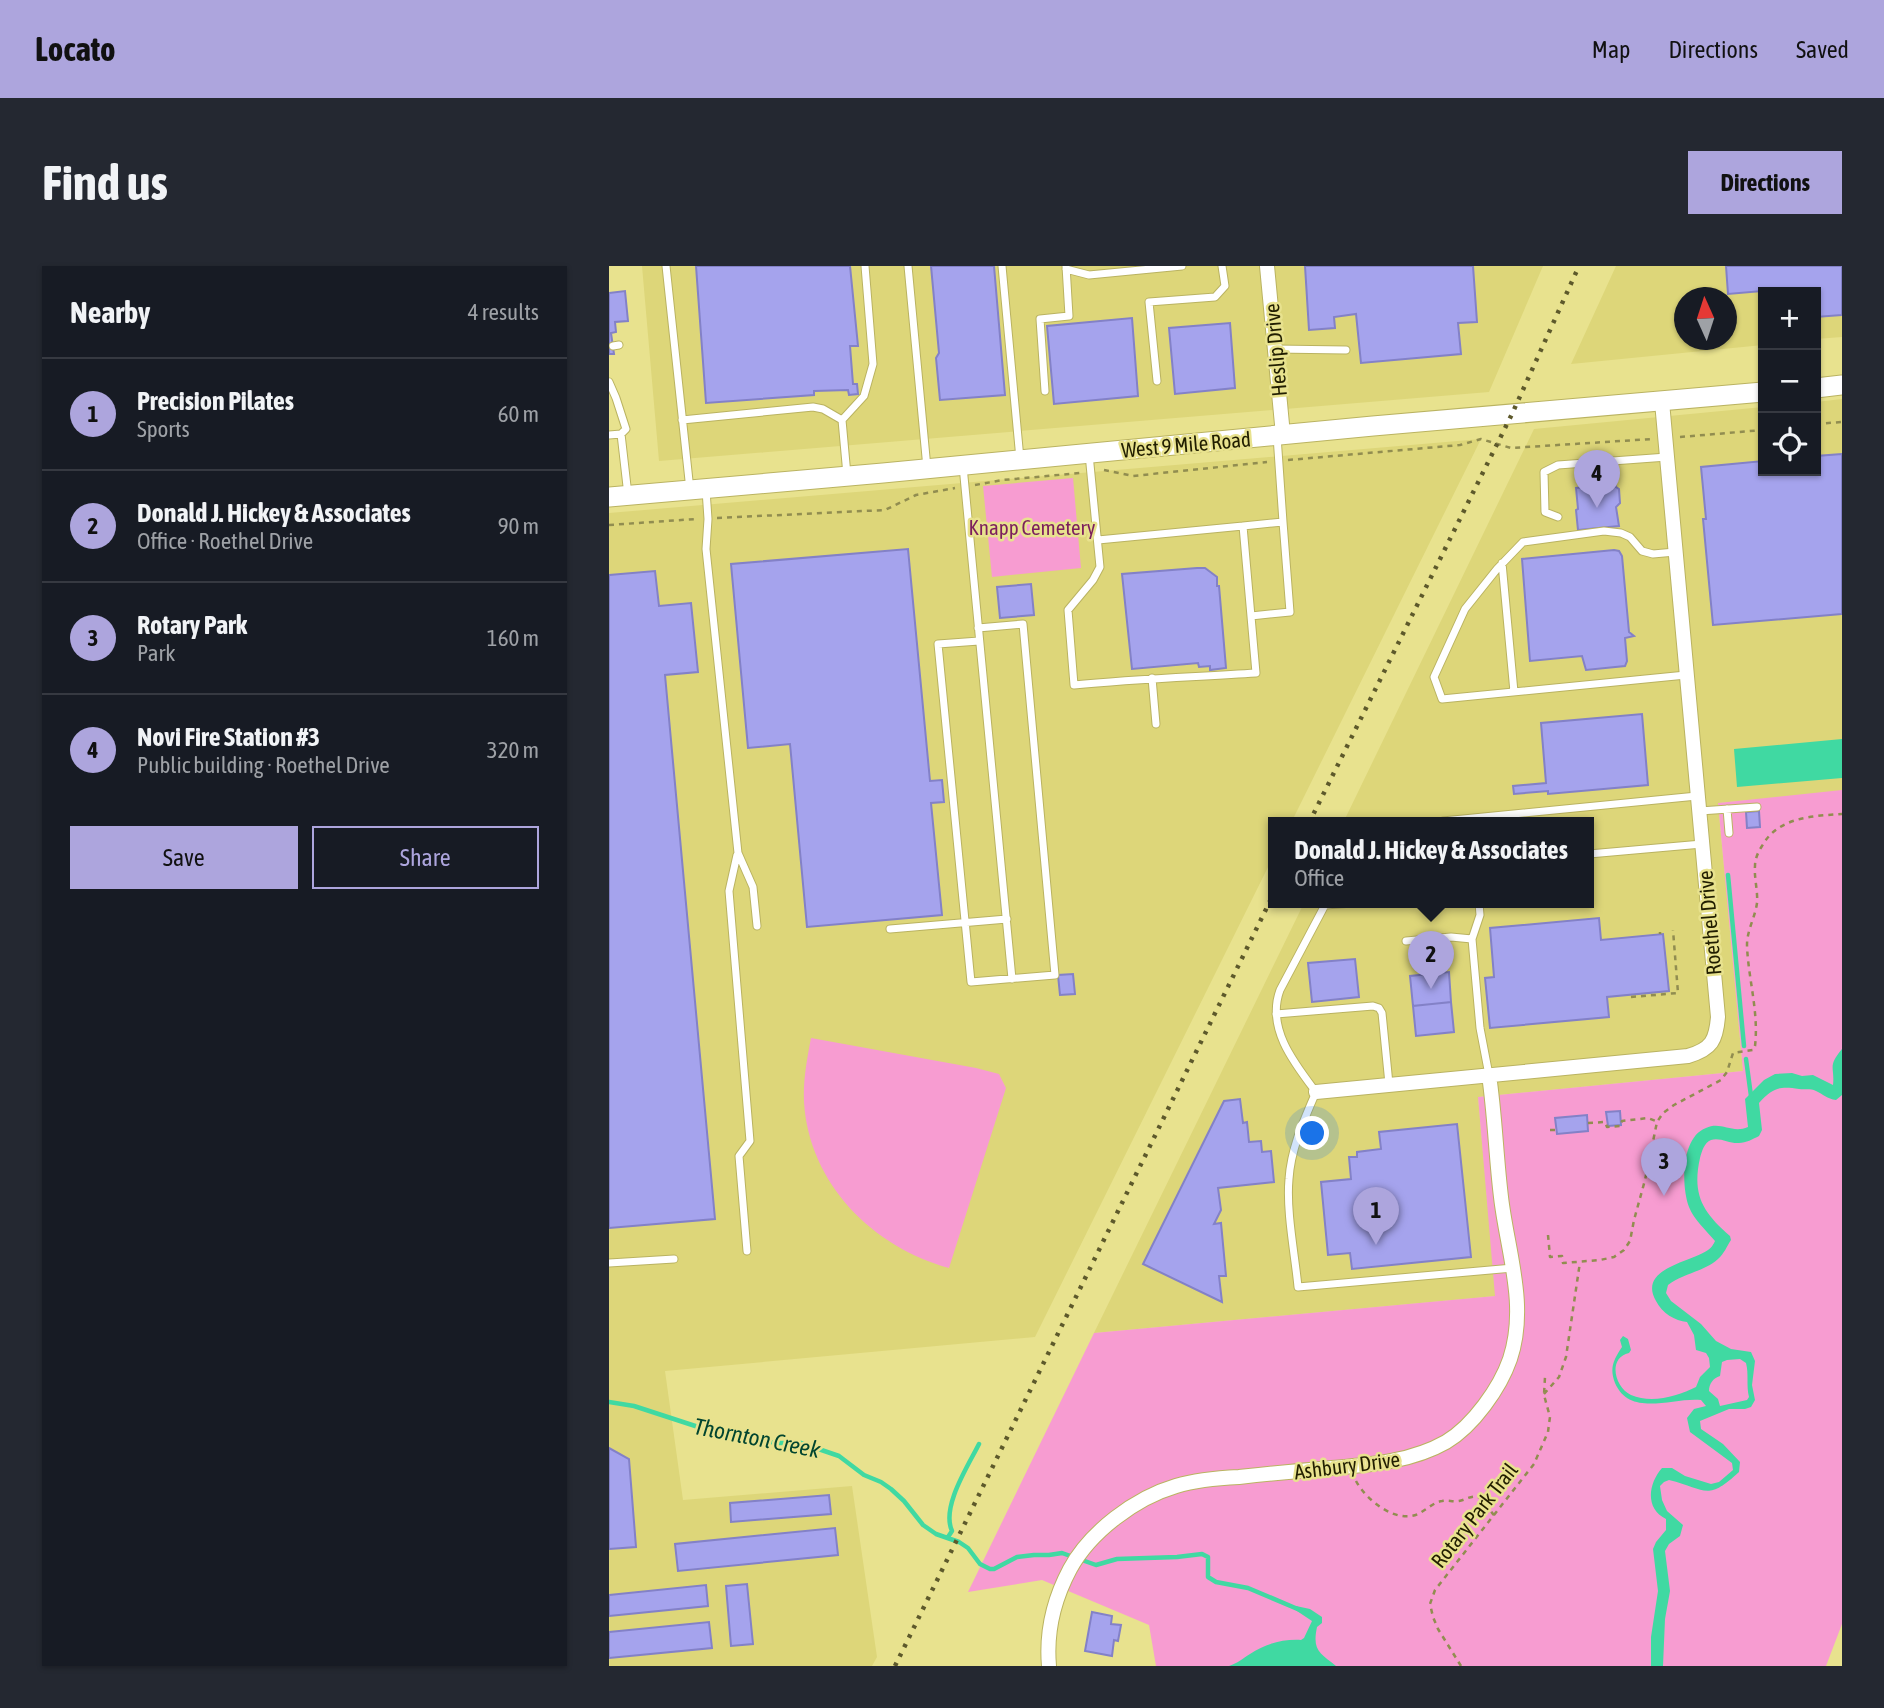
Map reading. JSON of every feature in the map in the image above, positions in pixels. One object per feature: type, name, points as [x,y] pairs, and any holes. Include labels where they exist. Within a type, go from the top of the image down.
[{"type":"street","name":"Heslip Drive","points":[[1268,266],[1280,435]]},
{"type":"street","points":[[1821,387],[1842,385]]},
{"type":"street","name":"West 9 Mile Road","points":[[618,497],[1020,460],[1090,462],[1280,435],[1758,392]]},
{"type":"street","name":"Roethel Drive","points":[[1316,1092],[1688,1056],[1711,1045],[1717,1032],[1718,1017],[1662,402]]},
{"type":"street","name":"Ashbury Drive","points":[[1048,1666],[1048,1640],[1053,1611],[1072,1565],[1105,1526],[1141,1502],[1175,1486],[1209,1479],[1353,1466],[1406,1458],[1449,1440],[1485,1405],[1510,1359],[1518,1321],[1513,1268],[1501,1197],[1489,1075]]},
{"type":"lane","points":[[666,266],[682,420],[698,490],[708,519],[706,549],[738,853],[753,887],[757,926]]},
{"type":"lane","points":[[847,476],[842,420],[864,396],[873,365],[865,266]]},
{"type":"lane","points":[[908,266],[927,469]]},
{"type":"lane","points":[[1002,266],[1020,460]]},
{"type":"lane","points":[[1045,391],[1040,319],[1069,316],[1066,267],[1089,275],[1182,266]]},
{"type":"lane","points":[[1157,381],[1149,302],[1215,297],[1225,286],[1223,266]]},
{"type":"lane","points":[[1275,349],[1346,350]]},
{"type":"lane","points":[[609,382],[626,429],[621,434],[609,435]]},
{"type":"lane","points":[[682,420],[813,407],[823,409],[842,420]]},
{"type":"lane","points":[[618,497],[621,434]]},
{"type":"lane","points":[[1251,616],[1290,612],[1279,461],[1280,435]]},
{"type":"lane","points":[[1558,517],[1545,512],[1544,472],[1558,465],[1667,457]]},
{"type":"lane","points":[[1090,462],[1098,540],[1098,571],[1068,610],[1074,685],[1256,673],[1243,526]]},
{"type":"lane","points":[[963,466],[1012,979]]},
{"type":"lane","points":[[1098,540],[1283,522]]},
{"type":"lane","points":[[1675,552],[1653,554],[1642,551],[1630,537],[1604,531],[1523,542],[1502,563],[1465,609],[1434,677],[1442,699],[1686,675]]},
{"type":"lane","points":[[1502,563],[1514,692]]},
{"type":"lane","points":[[978,628],[1023,624],[1055,975],[971,982],[938,644],[979,640]]},
{"type":"lane","points":[[1152,678],[1156,723]]},
{"type":"lane","points":[[1503,817],[1698,804],[1727,809],[1758,807]]},
{"type":"lane","points":[[1727,809],[1729,833]]},
{"type":"lane","points":[[1594,853],[1702,844]]},
{"type":"lane","points":[[738,853],[729,891],[750,1141],[739,1156],[747,1251]]},
{"type":"lane","points":[[1323,908],[1280,990],[1276,1004],[1277,1026],[1290,1058],[1316,1092],[1298,1133],[1289,1181],[1298,1287],[1513,1268]]},
{"type":"lane","points":[[1479,908],[1480,915],[1472,939],[1481,1028],[1489,1075]]},
{"type":"lane","points":[[890,929],[1007,919]]},
{"type":"lane","points":[[1406,941],[1451,937],[1472,939]]},
{"type":"lane","points":[[1276,1014],[1379,1007],[1382,1013],[1389,1085]]},
{"type":"lane","points":[[609,1263],[674,1259]]},
{"type":"path","points":[[1821,424],[1842,422]]},
{"type":"path","points":[[609,525],[885,510],[916,495],[1090,462],[1105,470],[1133,476],[1460,445],[1481,439],[1511,448],[1758,430]]},
{"type":"path","points":[[1631,997],[1678,993],[1673,930]]},
{"type":"path","points":[[1588,1123],[1605,1122],[1607,1127],[1621,1126],[1622,1121],[1649,1118],[1657,1122]]},
{"type":"path","points":[[1550,1130],[1555,1130],[1556,1126]]},
{"type":"path","points":[[1548,1235],[1550,1257],[1562,1256],[1563,1264]]},
{"type":"path","points":[[1543,1395],[1559,1377],[1566,1357],[1580,1262]]},
{"type":"path","name":"Rotary Park Trail","points":[[1461,1666],[1438,1629],[1430,1605],[1435,1590],[1534,1464],[1548,1432],[1550,1417],[1543,1395],[1545,1377]]},
{"type":"path","points":[[1355,1478],[1366,1496],[1385,1510],[1398,1515],[1410,1516],[1441,1501],[1456,1502],[1475,1497],[1494,1515]]},
{"type":"shaded area","points":[[642,266],[1543,266],[1489,392],[659,461]]},
{"type":"shaded area","points":[[1616,266],[1842,266],[1842,337],[1821,339],[1821,287],[1758,287],[1758,345],[1737,348],[1737,287],[1674,287],[1674,350],[1712,350],[1571,364]]},
{"type":"shaded area","points":[[1842,399],[1842,791],[1718,803],[1743,1071],[1478,1097],[1496,1296],[1094,1333],[1302,908],[1594,908],[1594,817],[1346,817],[1534,429],[1758,407],[1758,476],[1821,476],[1821,401]]},
{"type":"shaded area","points":[[1481,439],[1294,817],[1268,817],[1268,867],[1035,1337],[665,1371],[683,1500],[852,1486],[877,1657],[872,1666],[609,1666],[609,513]]},
{"type":"shaded area","points":[[1842,739],[1842,778],[1737,787],[1734,749]]},
{"type":"shaded area","points":[[1842,1049],[1842,1095],[1836,1100],[1812,1090],[1777,1089],[1759,1103],[1762,1130],[1759,1136],[1742,1143],[1711,1140],[1702,1153],[1697,1182],[1701,1202],[1731,1240],[1718,1259],[1674,1281],[1668,1285],[1666,1293],[1671,1301],[1701,1324],[1716,1341],[1731,1349],[1751,1352],[1755,1361],[1752,1385],[1755,1400],[1751,1407],[1729,1409],[1700,1421],[1701,1429],[1723,1444],[1740,1462],[1739,1472],[1713,1490],[1706,1491],[1669,1480],[1660,1486],[1667,1511],[1683,1525],[1680,1536],[1669,1544],[1665,1551],[1670,1591],[1665,1619],[1663,1666],[1651,1666],[1651,1637],[1658,1591],[1653,1549],[1666,1530],[1666,1519],[1659,1515],[1652,1503],[1654,1481],[1662,1468],[1672,1468],[1685,1476],[1711,1484],[1719,1482],[1733,1470],[1732,1463],[1690,1432],[1687,1418],[1694,1409],[1706,1406],[1701,1400],[1653,1404],[1631,1400],[1622,1394],[1612,1373],[1622,1347],[1620,1340],[1623,1336],[1628,1339],[1631,1350],[1618,1361],[1616,1373],[1621,1386],[1631,1395],[1647,1399],[1665,1398],[1696,1387],[1700,1377],[1710,1367],[1709,1358],[1706,1353],[1696,1350],[1694,1335],[1687,1322],[1665,1313],[1652,1290],[1654,1281],[1660,1274],[1708,1250],[1715,1241],[1694,1216],[1686,1198],[1685,1163],[1692,1141],[1698,1133],[1711,1126],[1737,1129],[1748,1127],[1745,1099],[1764,1080],[1775,1074],[1813,1075],[1833,1085],[1833,1064]],"holes":[[[1740,1359],[1746,1363],[1749,1397],[1747,1400],[1720,1406],[1718,1399],[1709,1391],[1712,1382],[1720,1376],[1722,1362]]]},
{"type":"shaded area","points":[[1296,1606],[1310,1609],[1322,1617],[1322,1623],[1317,1627],[1317,1646],[1336,1666],[1229,1666],[1268,1645],[1304,1638],[1312,1621],[1294,1609]]},
{"type":"green space","name":"Knapp Cemetery","points":[[1073,478],[1081,568],[992,577],[983,486]]},
{"type":"green space","points":[[1842,790],[1842,1624],[1826,1666],[1156,1666],[1149,1625],[1042,1580],[968,1592],[1094,1333],[1495,1296],[1478,1097],[1743,1071],[1718,803]]},
{"type":"green space","points":[[811,1038],[999,1074],[1006,1088],[949,1268],[895,1245],[871,1228],[850,1208],[832,1185],[818,1160],[809,1132],[804,1102]]},
{"type":"building","points":[[696,266],[850,266],[858,346],[850,346],[853,384],[857,384],[858,394],[849,395],[848,390],[814,391],[814,395],[706,403]]},
{"type":"building","points":[[931,266],[994,266],[1005,395],[940,400],[936,358],[939,353]]},
{"type":"building","points":[[1305,266],[1473,266],[1477,322],[1458,323],[1461,354],[1361,363],[1356,314],[1334,317],[1335,328],[1309,330]]},
{"type":"building","points":[[1726,266],[1842,266],[1842,315],[1821,317],[1821,287],[1758,287],[1758,291],[1737,293],[1737,287],[1728,287]]},
{"type":"building","points":[[625,291],[628,321],[615,322],[616,332],[611,333],[614,354],[609,354],[609,293]]},
{"type":"building","points":[[1132,318],[1138,396],[1054,404],[1047,326]]},
{"type":"building","points":[[1230,323],[1235,388],[1175,394],[1169,328]]},
{"type":"building","points":[[1842,454],[1842,614],[1713,625],[1701,467],[1758,461],[1758,476],[1821,476],[1821,456]]},
{"type":"building","points":[[1615,484],[1619,489],[1620,503],[1616,507],[1619,526],[1578,530],[1576,488]]},
{"type":"building","points":[[908,549],[930,781],[942,780],[944,802],[931,803],[942,915],[807,927],[790,744],[748,748],[731,564]]},
{"type":"building","points":[[1619,551],[1622,556],[1629,632],[1634,636],[1625,638],[1625,666],[1586,670],[1582,656],[1530,661],[1522,559]]},
{"type":"building","points":[[1205,568],[1217,577],[1226,668],[1210,670],[1210,666],[1199,667],[1198,663],[1132,669],[1122,574]]},
{"type":"building","points":[[655,571],[659,606],[691,603],[698,672],[665,675],[715,1219],[609,1228],[609,575]]},
{"type":"building","points":[[1031,584],[1034,615],[1000,618],[997,587]]},
{"type":"building","points":[[1642,714],[1648,785],[1548,794],[1548,791],[1514,794],[1513,786],[1546,783],[1541,723]]},
{"type":"building","points":[[1759,811],[1760,827],[1747,828],[1746,812]]},
{"type":"building","points":[[1599,918],[1601,940],[1663,934],[1669,991],[1607,997],[1609,1017],[1490,1028],[1485,978],[1494,977],[1490,928]]},
{"type":"building","points":[[1355,959],[1359,997],[1312,1002],[1308,963]]},
{"type":"building","points":[[1449,972],[1451,1002],[1413,1006],[1410,976]]},
{"type":"building","points":[[1073,974],[1075,994],[1060,995],[1058,975]]},
{"type":"building","points":[[1451,1002],[1454,1032],[1416,1036],[1413,1006]]},
{"type":"building","points":[[1240,1099],[1243,1123],[1247,1122],[1249,1142],[1261,1141],[1262,1152],[1271,1151],[1274,1182],[1218,1188],[1221,1210],[1214,1224],[1221,1223],[1226,1276],[1219,1276],[1222,1302],[1143,1264],[1224,1101]]},
{"type":"building","points":[[1620,1111],[1621,1125],[1608,1126],[1606,1112]]},
{"type":"building","points":[[1587,1115],[1588,1131],[1557,1134],[1555,1118]]},
{"type":"building","points":[[1457,1124],[1471,1257],[1352,1269],[1350,1253],[1328,1255],[1321,1182],[1351,1179],[1349,1157],[1357,1157],[1357,1152],[1381,1149],[1379,1132]]},
{"type":"building","points":[[609,1448],[629,1459],[636,1547],[609,1549]]},
{"type":"building","points":[[829,1495],[831,1514],[731,1522],[730,1503]]},
{"type":"building","points":[[835,1528],[838,1555],[678,1571],[675,1544]]},
{"type":"building","points":[[747,1584],[753,1644],[731,1646],[726,1586]]},
{"type":"building","points":[[706,1585],[708,1606],[609,1616],[609,1595]]},
{"type":"building","points":[[1092,1612],[1112,1616],[1111,1624],[1121,1625],[1118,1641],[1114,1640],[1112,1656],[1085,1651]]},
{"type":"building","points":[[709,1622],[712,1648],[609,1658],[609,1632]]},
{"type":"waterway","points":[[1728,875],[1744,1046]]},
{"type":"waterway","points":[[1746,1059],[1751,1096]]},
{"type":"waterway","name":"Thornton Creek","points":[[609,1402],[634,1406],[729,1437],[801,1443],[839,1456],[864,1475],[891,1489],[923,1525],[936,1534],[959,1542],[968,1548],[980,1564],[990,1569],[1017,1557],[1062,1553],[1096,1565],[1117,1559],[1202,1554],[1208,1557],[1208,1577],[1216,1582],[1248,1588],[1300,1610]]},
{"type":"waterway","points":[[948,1537],[952,1531],[950,1510],[953,1499],[979,1444]]},
{"type":"railway","points":[[1312,817],[1512,414],[1579,266]]},
{"type":"railway","points":[[895,1666],[1268,905]]},
{"type":"place","name":"Novi Fire Station #3","points":[[1597,508]]},
{"type":"place","name":"Donald J. Hickey & Associates","points":[[1431,989]]},
{"type":"place","name":"Rotary Park","points":[[1664,1196]]},
{"type":"place","name":"Precision Pilates","points":[[1376,1245]]}]
